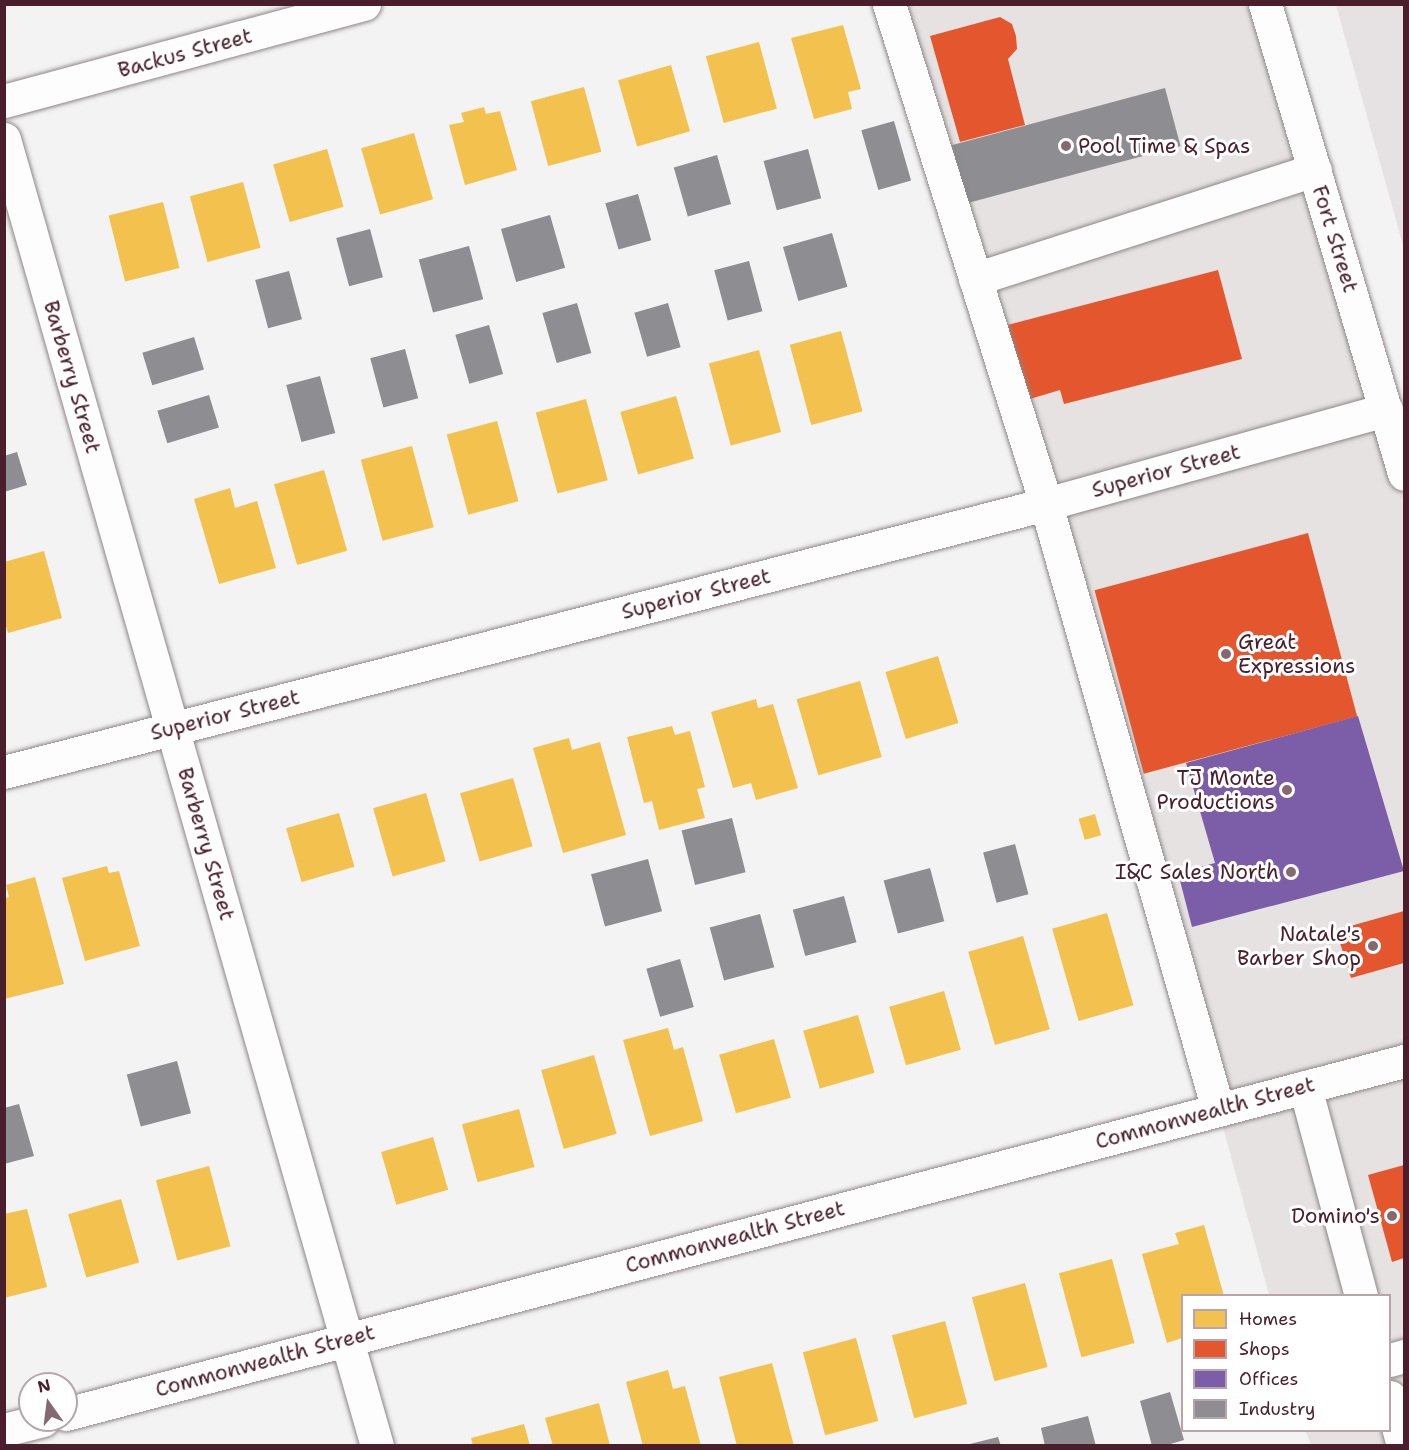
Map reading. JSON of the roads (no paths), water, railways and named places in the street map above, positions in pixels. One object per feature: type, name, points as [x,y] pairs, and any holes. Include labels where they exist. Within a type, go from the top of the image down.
[{"type":"street","name":"Backus Street","points":[[4,101],[364,4]]},
{"type":"street","points":[[889,4],[1047,504],[1218,1110]]},
{"type":"street","name":"Fort Street","points":[[1265,4],[1315,170],[1395,402],[1404,474]]},
{"type":"street","name":"Barberry Street","points":[[4,139],[377,1446]]},
{"type":"street","points":[[975,279],[1315,170]]},
{"type":"street","name":"Superior Street","points":[[4,772],[1047,504],[1395,402]]},
{"type":"street","name":"Commonwealth Street","points":[[78,1411],[1404,1061]]},
{"type":"street","points":[[1305,1087],[1360,1294]]},
{"type":"street","points":[[1391,1404],[1403,1446]]},
{"type":"place","name":"Pool Time & Spas","points":[[1066,146]]},
{"type":"place","name":"Great Expressions","points":[[1226,654]]},
{"type":"place","name":"TJ Monte Productions","points":[[1287,790]]},
{"type":"place","name":"I&C Sales North","points":[[1291,872]]},
{"type":"place","name":"Natale's Barber Shop","points":[[1373,946]]},
{"type":"place","name":"Domino's","points":[[1392,1216]]}]
